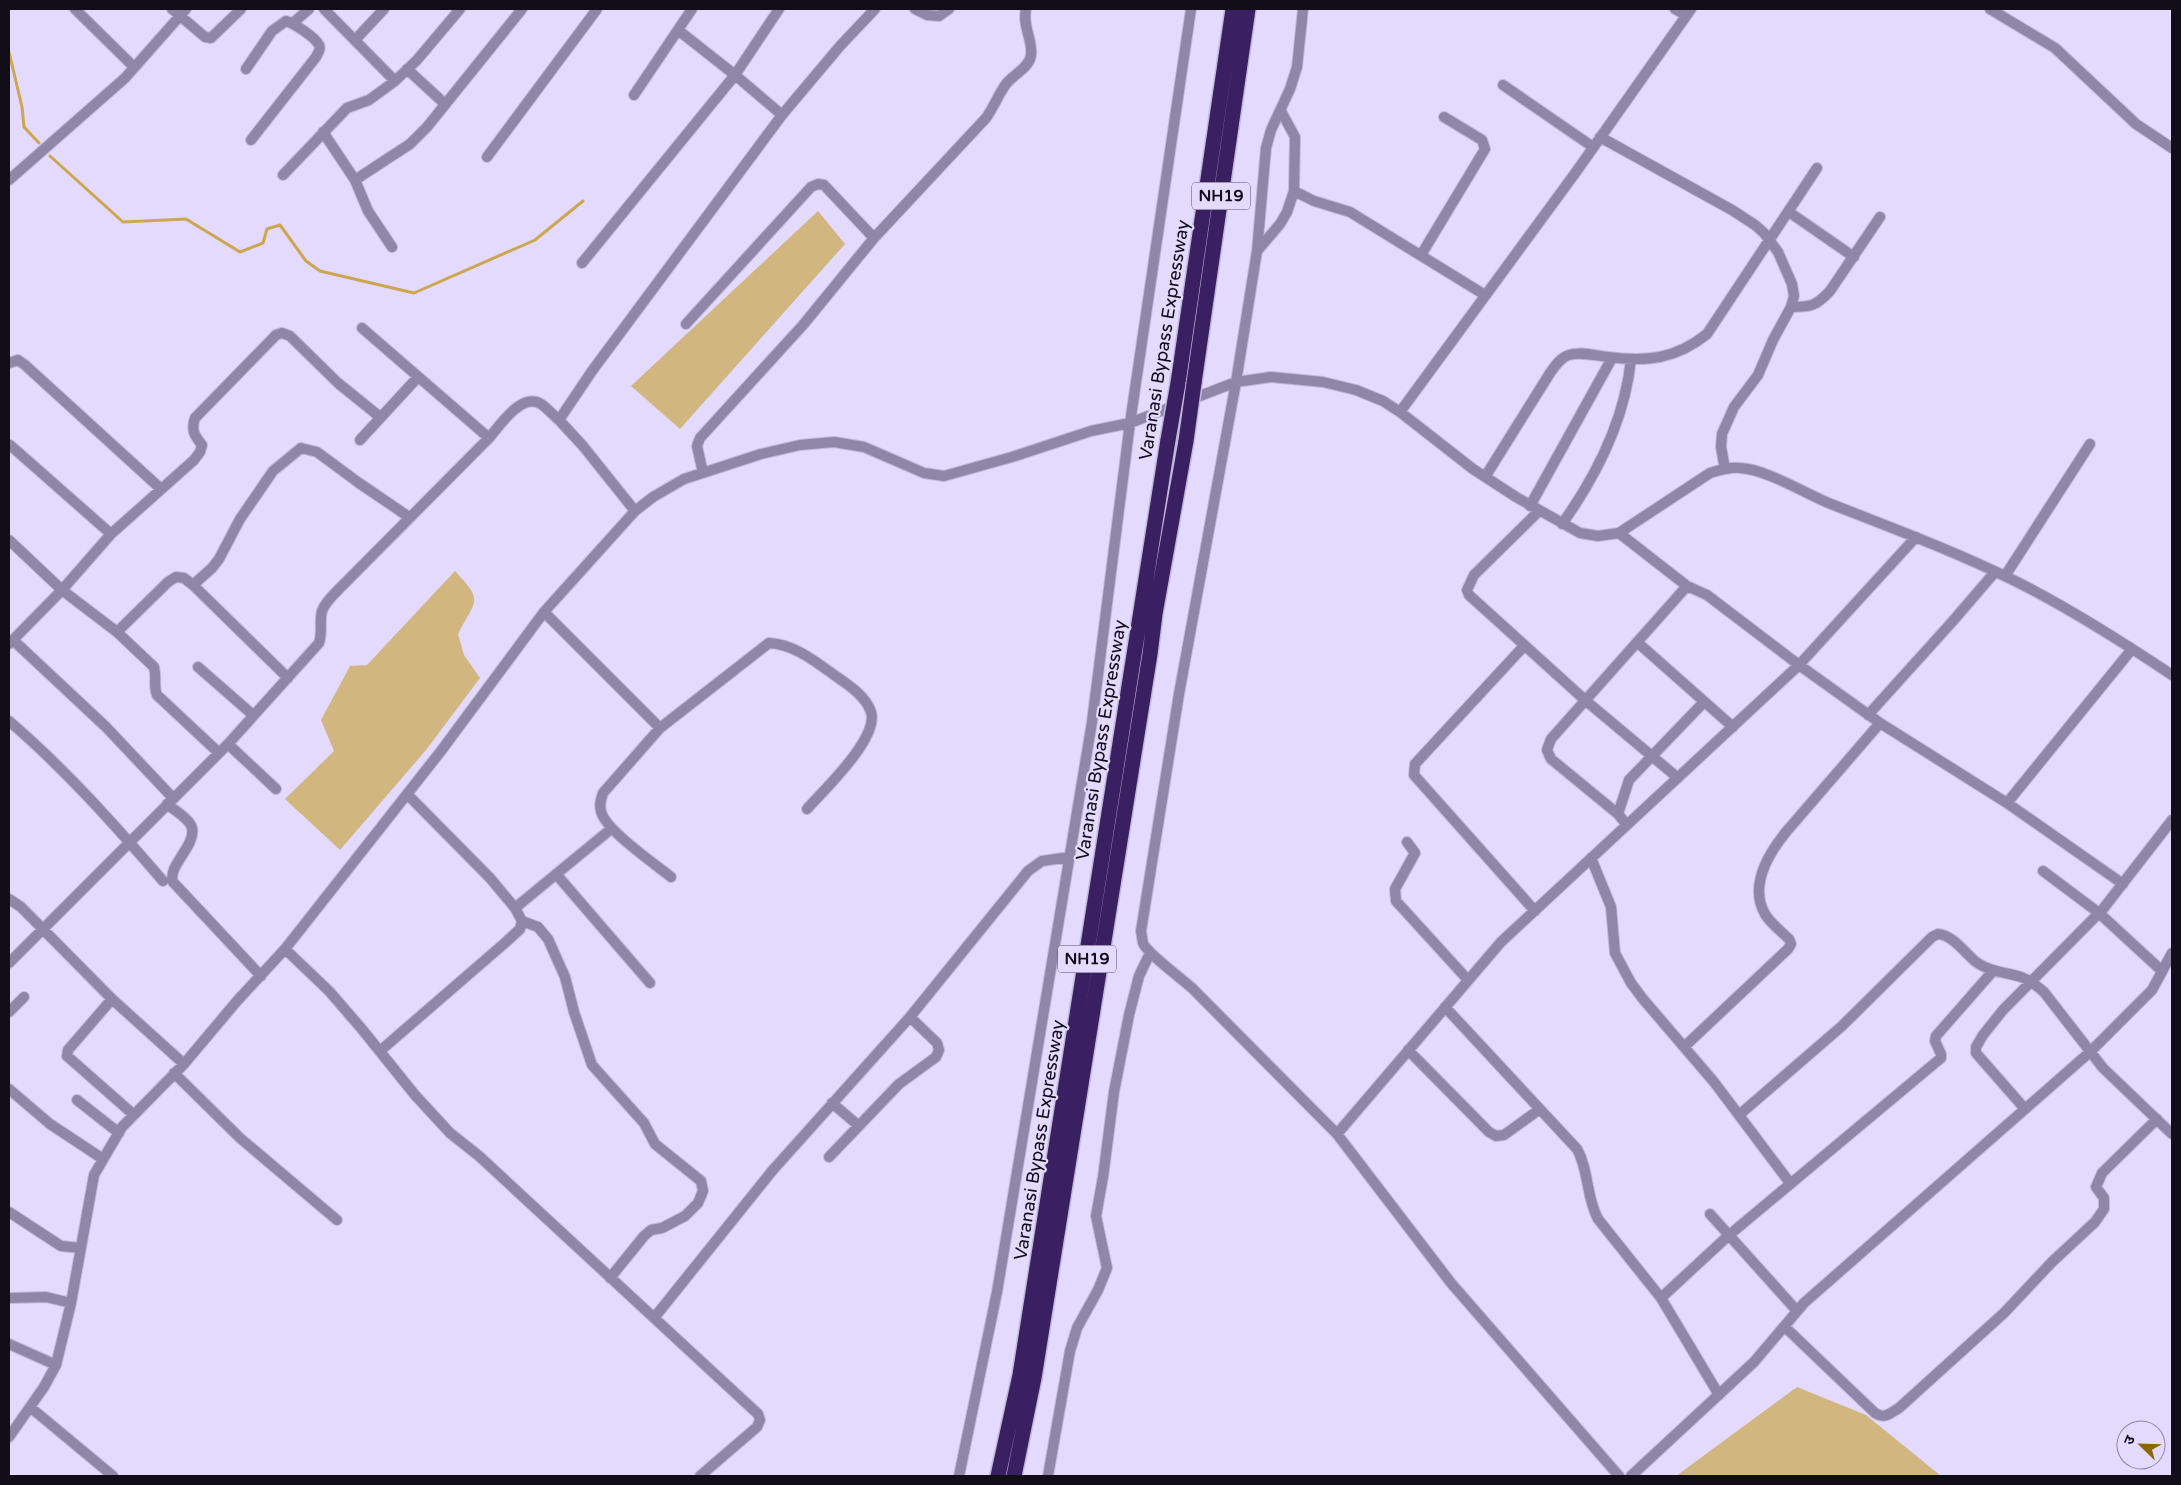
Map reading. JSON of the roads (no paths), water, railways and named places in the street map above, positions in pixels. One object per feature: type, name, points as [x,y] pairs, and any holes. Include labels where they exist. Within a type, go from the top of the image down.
[{"type":"highway","name":"Varanasi Bypass Expressway","points":[[998,1476],[1020,1375],[1178,382],[1232,9]]},
{"type":"highway","name":"Varanasi Bypass Expressway","points":[[1014,1476],[1035,1368],[1149,663],[1155,614],[1186,441],[1248,9]]},
{"type":"street","points":[[75,9],[134,67]]},
{"type":"street","points":[[172,9],[183,12],[205,37],[210,38],[241,9]]},
{"type":"street","points":[[293,23],[309,9]]},
{"type":"street","points":[[324,9],[395,81]]},
{"type":"street","points":[[355,40],[384,9]]},
{"type":"street","points":[[283,175],[347,108],[369,100],[395,81],[460,9]]},
{"type":"street","points":[[355,180],[410,144],[427,127],[522,9]]},
{"type":"street","points":[[487,157],[597,9]]},
{"type":"street","points":[[634,94],[692,9]]},
{"type":"street","points":[[582,263],[735,75],[779,9]]},
{"type":"street","points":[[559,420],[590,375],[782,115],[840,46],[875,9]]},
{"type":"street","points":[[915,9],[927,15],[939,16],[949,9]]},
{"type":"street","points":[[701,474],[696,446],[700,438],[803,325],[874,238],[986,118],[995,106],[1006,84],[1030,60],[1031,52],[1024,16],[1026,9]]},
{"type":"street","points":[[959,1476],[997,1292],[1092,722],[1130,423],[1191,9]]},
{"type":"street","points":[[1302,9],[1297,67],[1281,111],[1271,130],[1266,148],[1257,251],[1236,382],[1179,694],[1141,931],[1143,944],[1150,953],[1172,969],[1192,988],[1336,1134],[1452,1283],[1619,1476]]},
{"type":"street","points":[[1400,412],[1594,147],[1688,12],[1675,9]]},
{"type":"street","points":[[1990,9],[2055,48],[2136,124],[2172,148]]},
{"type":"street","points":[[9,180],[105,97],[183,12]]},
{"type":"street","points":[[246,69],[276,27],[286,21],[293,23],[319,45],[320,49],[303,74],[251,140]]},
{"type":"street","points":[[678,30],[782,115]]},
{"type":"street","points":[[407,69],[445,104]]},
{"type":"street","points":[[1503,85],[1594,147]]},
{"type":"street","points":[[1257,251],[1288,212],[1294,191],[1295,137],[1281,111]]},
{"type":"street","points":[[1421,256],[1484,149],[1482,140],[1444,116]]},
{"type":"street","points":[[324,132],[355,180],[368,211],[392,246]]},
{"type":"street","points":[[1600,137],[1732,210],[1755,225],[1771,240],[1792,284],[1794,296],[1791,307],[1773,340],[1758,374],[1728,418],[1722,434],[1721,447],[1725,469]]},
{"type":"street","points":[[1485,477],[1560,360],[1568,355],[1582,354],[1631,359],[1671,356],[1691,347],[1707,334],[1817,168]]},
{"type":"street","points":[[686,324],[811,187],[818,184],[824,185],[874,238]]},
{"type":"street","points":[[1294,191],[1350,212],[1485,295]]},
{"type":"street","points":[[1789,212],[1854,256]]},
{"type":"street","points":[[1791,307],[1809,307],[1820,302],[1830,291],[1880,217]]},
{"type":"street","points":[[362,328],[489,438]]},
{"type":"street","points":[[260,976],[218,933],[173,882],[172,874],[192,837],[192,828],[189,822],[106,727],[11,642],[62,590],[111,534],[200,452],[202,445],[194,435],[192,427],[195,418],[276,335],[282,333],[290,336],[338,383],[380,417]]},
{"type":"street","points":[[1612,358],[1535,508],[1474,575],[1467,590],[1472,600],[1585,700],[1678,778]]},
{"type":"street","points":[[1562,524],[1590,481],[1616,426],[1629,378],[1631,359]]},
{"type":"street","points":[[9,362],[18,360],[25,365],[161,489]]},
{"type":"street","points":[[9,1437],[56,1366],[71,1303],[94,1175],[119,1133],[184,1064],[285,949],[407,794],[544,612],[635,510],[652,497],[684,479],[769,452],[800,445],[834,442],[864,446],[924,473],[944,476],[1091,432],[1130,423],[1236,382],[1271,376],[1323,382],[1356,390],[1383,401],[1485,477],[1580,533],[1608,536],[1619,533],[1656,511],[1691,484],[1710,473],[1725,469],[1741,468],[1758,472],[2005,576],[2063,608],[2172,675]]},
{"type":"street","points":[[360,440],[418,377]]},
{"type":"street","points":[[9,963],[228,744],[319,643],[323,633],[322,612],[325,605],[517,407],[528,401],[540,403],[583,446],[635,510]]},
{"type":"street","points":[[2005,576],[2090,444]]},
{"type":"street","points":[[10,445],[111,534]]},
{"type":"street","points":[[193,585],[219,559],[240,519],[273,472],[302,448],[317,452],[359,484],[409,518]]},
{"type":"street","points":[[1619,533],[1687,586],[1714,599],[1799,666],[1868,715],[2007,804],[2123,884]]},
{"type":"street","points":[[1336,1134],[1501,942],[1799,666],[1916,537]]},
{"type":"street","points":[[9,540],[62,590],[117,632],[154,668],[156,676],[153,686],[157,695],[218,753]]},
{"type":"street","points":[[1868,715],[1995,572]]},
{"type":"street","points":[[117,632],[168,582],[176,577],[184,578],[288,678]]},
{"type":"street","points":[[1627,825],[1618,814],[1551,759],[1547,750],[1551,739],[1687,586]]},
{"type":"street","points":[[544,612],[660,728]]},
{"type":"street","points":[[1637,642],[1732,727]]},
{"type":"street","points":[[671,877],[611,828],[601,813],[600,801],[604,792],[660,728],[769,643],[780,643],[809,657],[858,693],[870,711],[872,723],[862,745],[807,809]]},
{"type":"street","points":[[1524,646],[1414,764],[1413,770],[1414,774],[1535,911]]},
{"type":"street","points":[[2007,804],[2132,649]]},
{"type":"street","points":[[198,667],[253,715]]},
{"type":"street","points":[[1618,814],[1629,780],[1654,757],[1704,702]]},
{"type":"street","points":[[9,721],[40,747],[163,881]]},
{"type":"street","points":[[1684,1047],[1788,949],[1789,939],[1765,915],[1761,904],[1760,886],[1763,870],[1772,849],[1880,723]]},
{"type":"street","points":[[228,744],[276,789]]},
{"type":"street","points":[[407,794],[490,878],[515,908],[522,921],[538,927],[548,939],[565,976],[574,1012],[592,1065],[644,1123],[655,1144],[701,1181],[703,1191],[698,1203],[685,1216],[662,1228],[651,1230],[610,1278]]},
{"type":"street","points":[[2025,1109],[1976,1053],[1976,1047],[2003,1010],[2099,913],[2172,820]]},
{"type":"street","points":[[515,908],[611,828]]},
{"type":"street","points":[[1407,842],[1415,853],[1395,889],[1396,900],[1468,980]]},
{"type":"street","points":[[654,1318],[772,1171],[910,1017],[1028,871],[1042,861],[1070,857]]},
{"type":"street","points":[[1591,858],[1611,907],[1614,924],[1613,942],[1620,964],[1643,999],[1739,1115],[1790,1183]]},
{"type":"street","points":[[2043,871],[2099,913],[2162,970]]},
{"type":"street","points":[[556,874],[650,983]]},
{"type":"street","points":[[9,899],[21,907],[112,998],[184,1064]]},
{"type":"street","points":[[380,1051],[506,942],[520,929],[522,921]]},
{"type":"street","points":[[1739,1115],[1842,1026],[1935,935],[1943,934],[1976,962],[1993,971],[2021,977],[2032,982],[2044,992],[2103,1068],[2172,1134]]},
{"type":"street","points":[[285,949],[328,992],[380,1051],[414,1094],[450,1133],[479,1156],[758,1414],[760,1420],[756,1427],[700,1476]]},
{"type":"street","points":[[1048,1476],[1070,1351],[1077,1328],[1098,1290],[1107,1268],[1096,1216],[1114,1092],[1129,1015],[1139,976],[1150,953]]},
{"type":"street","points":[[1631,1476],[1754,1362],[1797,1311],[2090,1052],[2143,1001],[2152,990],[2172,953]]},
{"type":"street","points":[[1661,1298],[1728,1236],[1941,1058],[1935,1041],[1936,1036],[1993,971]]},
{"type":"street","points":[[9,1012],[24,997]]},
{"type":"street","points":[[112,998],[68,1050],[67,1056],[134,1115]]},
{"type":"street","points":[[1445,1006],[1577,1149],[1582,1158],[1593,1210],[1598,1219],[1661,1298],[1719,1395]]},
{"type":"street","points":[[830,1157],[899,1084],[936,1057],[939,1050],[937,1042],[910,1017]]},
{"type":"street","points":[[1408,1050],[1489,1132],[1496,1136],[1504,1135],[1540,1109]]},
{"type":"street","points":[[174,1074],[240,1138],[338,1220]]},
{"type":"street","points":[[9,1089],[50,1124],[103,1159]]},
{"type":"street","points":[[78,1100],[119,1133]]},
{"type":"street","points":[[832,1104],[859,1126]]},
{"type":"street","points":[[1785,1327],[1875,1412],[1881,1416],[1887,1416],[1899,1408],[2004,1313],[2052,1262],[2095,1222],[2104,1209],[2104,1198],[2096,1187],[2102,1173],[2157,1119]]},
{"type":"street","points":[[9,1212],[45,1238],[61,1246],[81,1248]]},
{"type":"street","points":[[1710,1214],[1797,1311]]},
{"type":"street","points":[[9,1298],[46,1297],[71,1303]]},
{"type":"street","points":[[9,1344],[56,1366]]},
{"type":"street","points":[[30,1407],[113,1476]]},
{"type":"waterway","points":[[9,52],[22,107],[24,127],[39,143]]},
{"type":"waterway","points":[[50,156],[123,222],[186,219],[240,252],[263,243],[267,229],[280,225],[306,261],[320,271],[414,293],[535,240],[583,201]]}]
